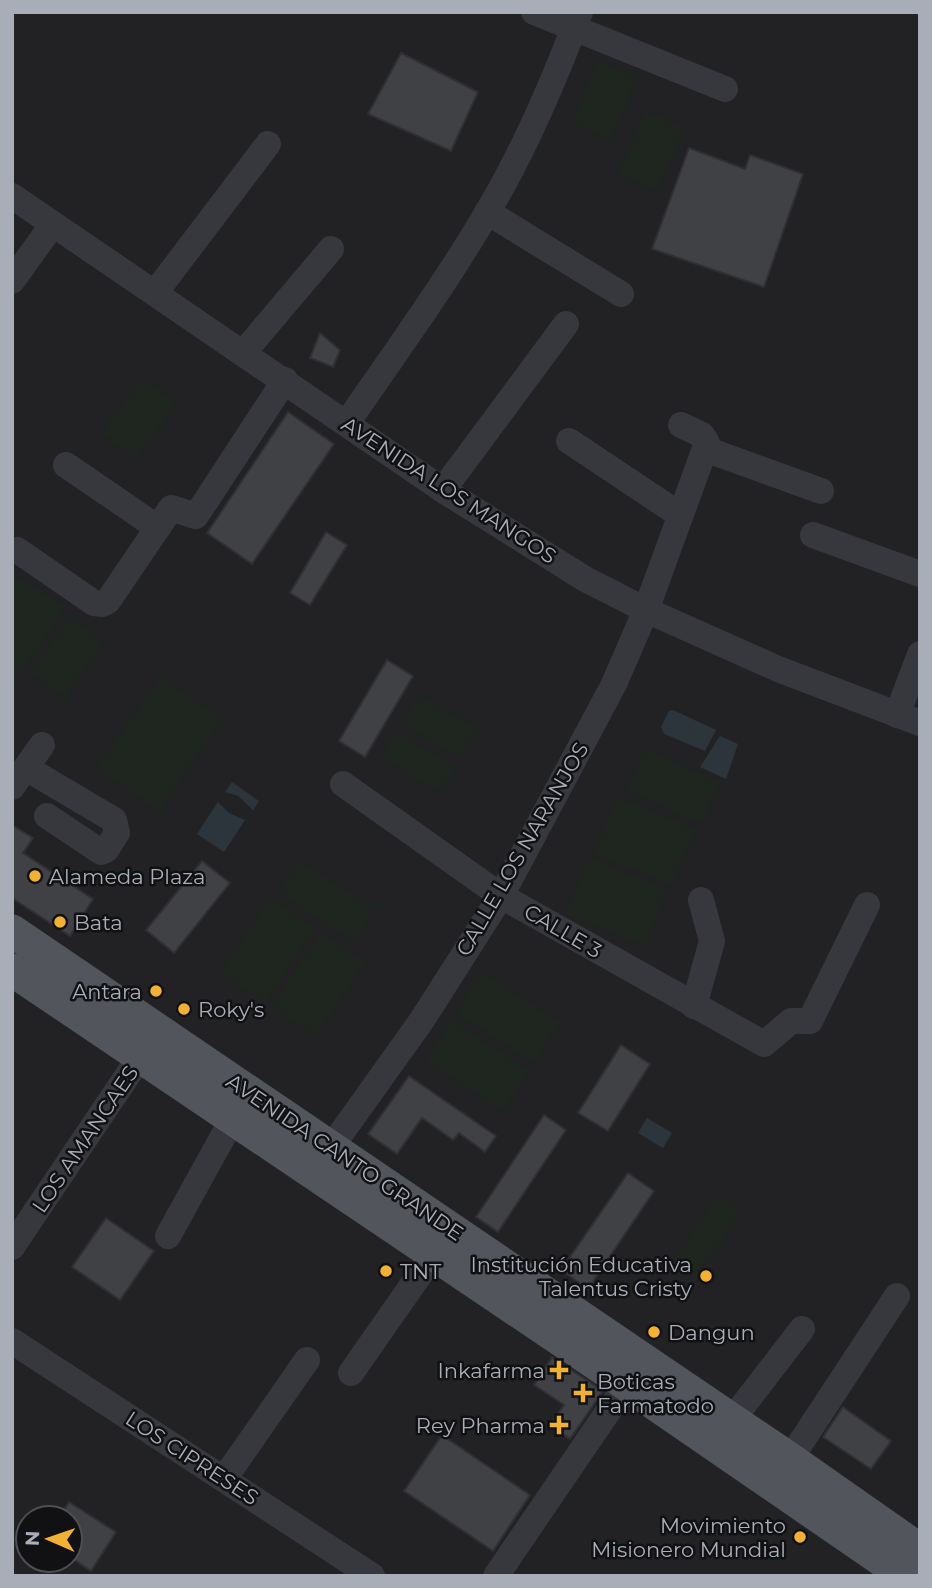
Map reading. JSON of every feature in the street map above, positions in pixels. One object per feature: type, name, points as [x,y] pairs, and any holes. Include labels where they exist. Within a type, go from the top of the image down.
[{"type":"main road","name":"AVENIDA CANTO GRANDE","points":[[12,931],[332,1146],[635,1372],[870,1566],[905,1576]]},
{"type":"main road","name":"AVENIDA CANTO GRANDE","points":[[12,970],[433,1254],[635,1372],[732,1420],[920,1550]]},
{"type":"street","points":[[534,12],[577,19],[725,89]]},
{"type":"street","points":[[347,423],[454,267],[487,212],[535,120],[577,19]]},
{"type":"street","points":[[155,293],[268,144]]},
{"type":"street","name":"AVENIDA LOS MANGOS","points":[[12,196],[443,490],[585,579],[646,610],[778,669],[909,719]]},
{"type":"street","points":[[487,212],[621,293]]},
{"type":"street","points":[[12,281],[53,224]]},
{"type":"street","points":[[244,352],[331,249]]},
{"type":"street","points":[[443,490],[566,324]]},
{"type":"street","points":[[17,550],[94,603],[102,604],[108,601],[171,508],[196,516],[285,380]]},
{"type":"street","points":[[681,425],[702,435],[707,443],[705,449],[821,491]]},
{"type":"street","points":[[569,441],[680,515]]},
{"type":"street","name":"CALLE LOS NARANJOS","points":[[332,1146],[422,1020],[500,896],[614,684],[646,610],[705,449]]},
{"type":"street","points":[[66,465],[158,528]]},
{"type":"street","points":[[813,535],[920,574]]},
{"type":"street","points":[[909,719],[920,654]]},
{"type":"street","points":[[42,745],[19,777],[114,820],[117,833],[106,850],[101,852],[47,816]]},
{"type":"street","name":"CALLE 3","points":[[343,784],[500,896],[764,1044],[772,1041],[791,1021],[810,1021],[866,905]]},
{"type":"street","points":[[694,1006],[712,941],[701,900]]},
{"type":"street","name":"LOS AMANCAES","points":[[12,1247],[157,1030]]},
{"type":"street","points":[[167,1236],[232,1120]]},
{"type":"street","points":[[351,1373],[433,1254]]},
{"type":"street","points":[[790,1459],[897,1296]]},
{"type":"street","points":[[732,1420],[802,1329]]},
{"type":"street","name":"LOS CIPRESES","points":[[12,1341],[372,1576]]},
{"type":"street","points":[[224,1479],[307,1360]]},
{"type":"street","points":[[496,1576],[635,1372]]},
{"type":"shaded area","points":[[12,12],[920,12],[920,1576],[12,1576]]},
{"type":"shaded area","points":[[599,60],[637,77],[610,140],[571,123]]},
{"type":"shaded area","points":[[646,111],[684,128],[656,191],[618,174]]},
{"type":"shaded area","points":[[142,378],[176,403],[136,459],[102,434]]},
{"type":"shaded area","points":[[12,572],[65,608],[12,686]]},
{"type":"shaded area","points":[[71,617],[104,642],[64,697],[30,672]]},
{"type":"shaded area","points":[[160,677],[222,719],[159,811],[97,768]]},
{"type":"shaded area","points":[[419,695],[477,729],[459,758],[402,723]]},
{"type":"shaded area","points":[[673,710],[716,730],[705,751],[664,734],[661,727],[669,711]]},
{"type":"shaded area","points":[[397,732],[455,766],[439,792],[382,758]]},
{"type":"shaded area","points":[[720,736],[738,744],[726,779],[700,767]]},
{"type":"shaded area","points":[[644,749],[720,782],[702,824],[626,790]]},
{"type":"shaded area","points":[[232,782],[259,801],[253,810],[238,796],[225,792]]},
{"type":"shaded area","points":[[617,797],[695,829],[672,885],[594,853]]},
{"type":"shaded area","points":[[218,802],[229,813],[245,820],[224,852],[197,834]]},
{"type":"shaded area","points":[[589,857],[667,890],[645,946],[566,914]]},
{"type":"shaded area","points":[[299,861],[375,909],[354,942],[279,893]]},
{"type":"shaded area","points":[[271,898],[315,928],[265,1003],[221,973]]},
{"type":"shaded area","points":[[321,932],[365,962],[315,1036],[271,1006]]},
{"type":"shaded area","points":[[483,972],[560,1023],[533,1063],[456,1012]]},
{"type":"shaded area","points":[[452,1020],[529,1071],[503,1111],[426,1060]]},
{"type":"shaded area","points":[[647,1118],[672,1133],[663,1148],[638,1133]]},
{"type":"shaded area","points":[[718,1196],[741,1211],[697,1275],[674,1260]]},
{"type":"building","points":[[401,53],[478,92],[451,151],[368,114]]},
{"type":"building","points":[[689,148],[745,169],[750,155],[803,174],[764,287],[652,249]]},
{"type":"building","points":[[320,333],[340,350],[333,367],[310,358]]},
{"type":"building","points":[[288,412],[334,444],[252,564],[207,533]]},
{"type":"building","points":[[326,532],[347,545],[310,605],[290,593]]},
{"type":"building","points":[[387,660],[413,676],[365,757],[339,741]]},
{"type":"building","name":"Alameda Plaza","points":[[12,825],[33,838],[23,853],[93,899],[70,936],[12,898]]},
{"type":"building","points":[[202,861],[230,883],[174,953],[146,930]]},
{"type":"building","points":[[621,1045],[650,1064],[608,1131],[578,1113]]},
{"type":"building","points":[[409,1076],[496,1136],[485,1152],[459,1133],[453,1140],[422,1118],[397,1154],[368,1134]]},
{"type":"building","points":[[544,1115],[566,1130],[498,1232],[476,1217]]},
{"type":"building","points":[[628,1173],[654,1191],[588,1289],[561,1270]]},
{"type":"building","points":[[106,1218],[154,1251],[120,1300],[72,1267]]},
{"type":"building","points":[[552,1357],[603,1391],[570,1439],[550,1425],[564,1405],[534,1385]]},
{"type":"building","points":[[843,1407],[891,1441],[871,1469],[823,1437]]},
{"type":"building","points":[[442,1435],[530,1495],[493,1551],[404,1491]]},
{"type":"building","points":[[84,1512],[116,1532],[91,1571],[84,1566]]},
{"type":"place","name":"Alameda Plaza","points":[[35,876]]},
{"type":"place","name":"Bata","points":[[60,922]]},
{"type":"place","name":"Antara","points":[[156,991]]},
{"type":"place","name":"Roky's","points":[[184,1009]]},
{"type":"place","name":"TNT","points":[[386,1271]]},
{"type":"place","name":"Institución Educativa Talentus Cristy","points":[[706,1276]]},
{"type":"place","name":"Dangun","points":[[654,1332]]},
{"type":"place","name":"Inkafarma","points":[[559,1370]]},
{"type":"place","name":"Boticas Farmatodo","points":[[583,1393]]},
{"type":"place","name":"Rey Pharma","points":[[559,1425]]},
{"type":"place","name":"Movimiento Misionero Mundial","points":[[800,1537]]}]
